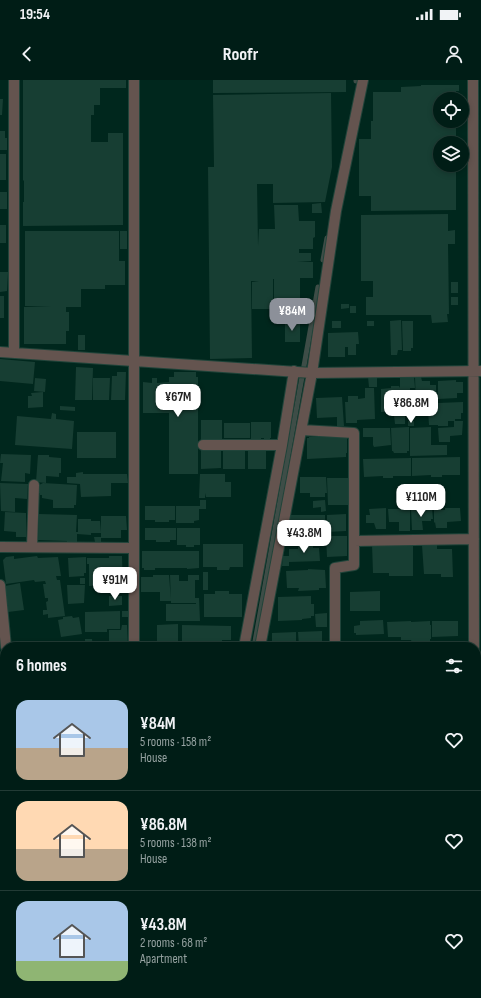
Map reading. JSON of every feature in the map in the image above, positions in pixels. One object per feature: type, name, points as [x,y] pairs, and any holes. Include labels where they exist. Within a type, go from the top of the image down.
[{"type":"street","points":[[14,80],[14,353]]},
{"type":"street","points":[[134,80],[134,642]]},
{"type":"street","points":[[261,642],[302,430],[336,211],[363,80]]},
{"type":"street","points":[[473,80],[477,371],[474,642]]},
{"type":"street","points":[[0,352],[312,372],[477,371]]},
{"type":"street","points":[[245,642],[282,445],[294,371]]},
{"type":"street","points":[[302,430],[354,434],[354,565],[335,568],[335,642]]},
{"type":"street","points":[[203,445],[282,445]]},
{"type":"street","points":[[32,547],[34,485]]},
{"type":"street","points":[[354,541],[476,536]]},
{"type":"street","points":[[0,547],[134,548]]},
{"type":"street","points":[[0,585],[6,642]]},
{"type":"building","points":[[23,80],[126,80],[126,88],[100,88],[100,105],[94,105],[94,115],[91,115],[91,142],[108,142],[108,133],[123,133],[123,225],[23,226]]},
{"type":"building","points":[[213,80],[346,80],[346,92],[213,93]]},
{"type":"building","points":[[459,85],[459,91],[456,92],[433,92],[433,128],[456,128],[456,136],[433,136],[433,172],[456,172],[456,210],[371,211],[371,196],[359,196],[359,139],[371,139],[371,121],[373,121],[373,92],[401,92],[401,87]]},
{"type":"building","points":[[331,93],[332,167],[325,202],[273,203],[273,184],[257,184],[258,246],[259,229],[275,229],[274,205],[298,205],[299,221],[315,221],[315,237],[313,238],[313,249],[299,249],[299,253],[311,253],[311,261],[297,262],[313,262],[313,278],[300,278],[300,311],[252,309],[252,282],[259,281],[251,281],[252,358],[210,359],[208,167],[214,167],[213,95]],"holes":[[[273,279],[274,302],[273,302]]]},
{"type":"building","points":[[0,99],[3,99],[2,115],[0,115]]},
{"type":"building","points":[[0,131],[5,131],[5,138],[7,138],[7,150],[0,150]]},
{"type":"building","points":[[0,154],[6,154],[6,180],[0,180]]},
{"type":"building","points":[[0,192],[7,192],[7,209],[0,209]]},
{"type":"building","points":[[321,203],[322,213],[312,213],[312,204]]},
{"type":"building","points":[[448,214],[448,231],[455,230],[455,244],[448,244],[448,322],[432,323],[431,315],[366,315],[366,297],[373,297],[373,281],[361,281],[361,215]]},
{"type":"building","points":[[0,225],[6,225],[6,243],[0,243]]},
{"type":"building","points":[[25,231],[119,231],[119,261],[125,261],[125,285],[105,285],[105,289],[81,289],[81,307],[66,307],[66,312],[69,312],[69,331],[66,331],[66,344],[24,344],[24,307],[51,307],[25,306]]},
{"type":"building","points":[[120,231],[127,231],[127,249],[120,249]]},
{"type":"building","points":[[0,272],[8,272],[7,291],[0,292]]},
{"type":"building","points":[[451,282],[458,282],[458,293],[451,293]]},
{"type":"building","points":[[0,296],[4,296],[4,318],[0,318]]},
{"type":"building","points":[[451,297],[458,297],[458,305],[451,305]]},
{"type":"building","points":[[341,304],[349,304],[349,308],[341,309]]},
{"type":"building","points":[[350,306],[356,306],[356,313],[350,313]]},
{"type":"building","points":[[401,320],[402,350],[398,350],[397,355],[391,355],[390,321]]},
{"type":"building","points":[[285,321],[300,321],[300,342],[285,342]]},
{"type":"building","points":[[332,321],[341,321],[341,328],[332,328]]},
{"type":"building","points":[[367,321],[374,321],[374,326],[367,326]]},
{"type":"building","points":[[402,321],[413,321],[413,348],[411,348],[411,351],[403,351]]},
{"type":"building","points":[[358,332],[359,344],[356,344],[356,355],[348,355],[348,347],[345,347],[345,357],[328,357],[328,333]]},
{"type":"building","points":[[78,335],[85,335],[85,350],[78,350]]},
{"type":"building","points":[[0,359],[35,362],[33,384],[0,381]]},
{"type":"building","points":[[76,367],[93,368],[92,400],[75,400]]},
{"type":"building","points":[[117,372],[126,372],[125,400],[111,400],[112,376],[117,376]]},
{"type":"building","points":[[174,372],[196,372],[196,377],[198,377],[198,474],[169,474],[169,413],[143,413],[143,382],[152,383],[152,378],[157,378],[157,383],[169,382],[169,377],[174,377]]},
{"type":"building","points":[[368,377],[377,377],[377,387],[369,387]]},
{"type":"building","points":[[400,377],[414,377],[415,388],[410,388],[411,411],[381,412],[381,389],[391,388],[391,386],[399,386],[400,388]]},
{"type":"building","points":[[415,377],[421,377],[422,381],[430,381],[430,385],[436,385],[436,405],[429,405],[429,408],[421,408],[421,405],[416,405]]},
{"type":"building","points":[[35,378],[46,379],[45,392],[34,391]]},
{"type":"building","points":[[93,378],[110,378],[109,400],[93,400]]},
{"type":"building","points":[[456,380],[456,382],[463,382],[463,393],[457,393],[457,398],[438,399],[438,381]]},
{"type":"building","points":[[365,388],[374,388],[375,419],[357,420],[357,423],[346,423],[345,402],[348,402],[348,396],[358,396],[358,399],[365,398]]},
{"type":"building","points":[[43,392],[43,407],[28,408],[28,396],[32,396],[31,393]]},
{"type":"building","points":[[342,397],[344,426],[337,426],[337,417],[317,418],[316,398]]},
{"type":"building","points":[[463,402],[463,413],[461,413],[461,419],[448,421],[448,426],[429,425],[428,411],[438,411],[438,403]]},
{"type":"building","points":[[60,406],[75,407],[75,411],[60,410]]},
{"type":"building","points":[[52,413],[56,414],[56,419],[74,421],[72,449],[15,445],[17,416],[51,419]]},
{"type":"building","points":[[394,415],[405,415],[405,424],[395,424]]},
{"type":"building","points":[[201,420],[222,420],[222,440],[201,441]]},
{"type":"building","points":[[408,421],[414,421],[414,426],[408,426]]},
{"type":"building","points":[[454,421],[463,421],[462,435],[450,436],[450,442],[439,442],[438,428],[454,427]]},
{"type":"building","points":[[251,422],[271,422],[270,440],[264,440],[264,438],[261,438],[261,440],[251,440]]},
{"type":"building","points":[[224,423],[250,423],[250,438],[224,438]]},
{"type":"building","points":[[409,427],[409,451],[407,451],[407,453],[394,453],[392,451],[391,428]]},
{"type":"building","points":[[431,427],[431,445],[447,445],[447,455],[410,456],[410,428]]},
{"type":"building","points":[[363,428],[390,428],[391,445],[374,447],[373,437],[363,437]]},
{"type":"building","points":[[77,432],[116,432],[116,458],[77,458]]},
{"type":"building","points":[[347,436],[346,457],[307,459],[307,438]]},
{"type":"building","points":[[201,449],[221,451],[221,468],[201,469]]},
{"type":"building","points":[[223,450],[245,450],[245,469],[223,469]]},
{"type":"building","points":[[248,451],[266,451],[266,469],[248,469]]},
{"type":"building","points":[[1,454],[31,455],[30,474],[25,473],[25,482],[1,481],[3,463],[0,463]]},
{"type":"building","points":[[38,455],[49,455],[49,457],[61,458],[61,473],[59,473],[59,477],[46,476],[46,483],[36,482]]},
{"type":"building","points":[[460,457],[460,475],[442,475],[442,477],[431,477],[431,475],[412,476],[412,458]]},
{"type":"building","points":[[411,458],[411,476],[393,476],[393,478],[383,478],[383,476],[364,477],[363,459]]},
{"type":"building","points":[[83,472],[83,474],[127,474],[128,483],[111,483],[111,496],[81,497],[80,484],[67,483],[67,477],[76,477],[76,473]]},
{"type":"building","points":[[200,474],[225,474],[225,482],[231,482],[231,497],[206,497],[205,493],[205,498],[199,498]]},
{"type":"building","points":[[300,477],[326,477],[327,493],[325,493],[325,497],[310,497],[310,493],[300,493]]},
{"type":"building","points":[[327,478],[348,478],[349,505],[328,505]]},
{"type":"building","points":[[0,483],[28,484],[27,499],[15,498],[15,512],[1,511]]},
{"type":"building","points":[[43,483],[77,485],[76,505],[74,505],[74,508],[53,508],[53,500],[42,498],[42,495],[39,493],[39,485]]},
{"type":"building","points":[[200,500],[206,500],[206,509],[199,509],[199,520],[194,521],[194,523],[176,523],[176,506],[200,506]]},
{"type":"building","points":[[325,500],[326,511],[321,512],[321,507],[313,508],[313,501]]},
{"type":"building","points":[[145,506],[175,506],[175,520],[169,520],[169,522],[155,522],[155,520],[145,520]]},
{"type":"building","points":[[386,508],[386,529],[376,529],[374,523],[366,523],[366,515],[370,515],[369,509]]},
{"type":"building","points":[[432,508],[433,519],[431,519],[431,521],[422,521],[423,530],[412,530],[411,509]]},
{"type":"building","points":[[445,508],[460,508],[461,521],[447,522],[447,528],[436,528],[435,522],[434,523],[434,510],[445,510]]},
{"type":"building","points":[[388,509],[410,509],[410,531],[399,531],[399,522],[389,522]]},
{"type":"building","points":[[5,512],[26,513],[26,537],[16,537],[16,532],[4,531]]},
{"type":"building","points":[[39,514],[77,515],[76,532],[78,532],[78,519],[100,521],[101,533],[91,533],[91,535],[77,534],[77,543],[67,541],[38,540]]},
{"type":"building","points":[[346,514],[346,531],[327,532],[327,515]]},
{"type":"building","points":[[290,515],[325,515],[325,538],[316,538],[316,535],[305,537],[305,531],[297,531],[297,527],[290,528]]},
{"type":"building","points":[[101,516],[126,516],[127,530],[121,530],[121,538],[101,538]]},
{"type":"building","points":[[145,528],[176,528],[176,540],[170,540],[170,542],[156,542],[156,540],[145,540]]},
{"type":"building","points":[[177,528],[200,528],[200,545],[186,547],[186,545],[177,545]]},
{"type":"building","points":[[326,536],[347,536],[347,556],[327,557]]},
{"type":"building","points":[[94,537],[101,537],[101,542],[95,542]]},
{"type":"building","points":[[319,539],[325,539],[325,543],[319,543]]},
{"type":"building","points":[[413,543],[413,576],[389,576],[389,573],[373,573],[372,544]]},
{"type":"building","points":[[203,544],[243,544],[243,567],[230,567],[229,570],[217,570],[217,567],[203,567]]},
{"type":"building","points":[[298,544],[313,544],[313,548],[319,548],[320,561],[289,562],[289,549],[298,549]]},
{"type":"building","points":[[437,544],[437,549],[452,549],[453,577],[441,577],[441,574],[424,574],[422,545]]},
{"type":"building","points":[[142,551],[199,551],[199,568],[155,568],[155,570],[144,570],[144,568],[142,568]]},
{"type":"building","points":[[14,556],[14,559],[37,556],[38,558],[58,557],[61,576],[56,576],[57,580],[60,580],[65,616],[48,618],[48,614],[43,615],[43,610],[47,610],[46,602],[48,601],[48,598],[45,598],[43,584],[46,584],[45,581],[35,582],[34,580],[6,584],[3,560],[6,557]]},
{"type":"building","points":[[109,556],[122,556],[123,591],[107,591],[107,585],[89,586],[89,564],[87,564],[87,558],[109,558]]},
{"type":"building","points":[[283,556],[289,556],[289,566],[282,566]]},
{"type":"building","points":[[86,557],[86,573],[84,573],[84,576],[69,577],[68,558]]},
{"type":"building","points":[[308,569],[325,570],[326,588],[319,588],[319,590],[298,591],[299,588],[287,588],[286,571]]},
{"type":"building","points":[[203,572],[208,572],[208,590],[203,590]]},
{"type":"building","points":[[153,575],[169,575],[171,601],[160,601],[160,592],[141,592],[141,577],[153,577]]},
{"type":"building","points":[[170,575],[179,575],[179,581],[188,581],[188,575],[199,575],[199,580],[195,580],[195,598],[199,598],[200,621],[166,621],[166,604],[196,604],[171,603]]},
{"type":"building","points":[[80,578],[85,578],[85,584],[80,584]]},
{"type":"building","points":[[20,583],[24,610],[8,612],[5,586]]},
{"type":"building","points":[[67,585],[85,585],[84,603],[68,604]]},
{"type":"building","points":[[215,591],[229,591],[229,594],[242,594],[242,617],[204,617],[204,594],[215,594]]},
{"type":"building","points":[[380,591],[380,611],[350,611],[350,592]]},
{"type":"building","points":[[109,596],[122,596],[122,605],[109,606]]},
{"type":"building","points":[[311,596],[311,604],[314,604],[314,616],[302,620],[278,621],[278,597]]},
{"type":"building","points":[[120,611],[120,629],[107,629],[107,632],[85,632],[85,612]]},
{"type":"building","points":[[122,611],[128,611],[128,617],[122,617]]},
{"type":"building","points":[[327,613],[327,627],[316,627],[315,614]]},
{"type":"building","points":[[72,616],[73,618],[79,617],[82,634],[61,637],[58,620],[63,619],[63,617]]},
{"type":"building","points":[[383,620],[384,634],[356,635],[356,633],[354,633],[354,626],[360,625],[360,621]]},
{"type":"building","points":[[430,621],[430,642],[412,642],[411,640],[401,640],[401,637],[388,637],[387,622]]},
{"type":"building","points":[[432,621],[458,621],[458,636],[432,637]]},
{"type":"building","points":[[178,624],[178,642],[157,642],[157,625]]},
{"type":"building","points":[[122,625],[127,625],[128,642],[109,642],[109,630],[121,630]]},
{"type":"building","points":[[182,625],[231,626],[231,640],[222,640],[222,642],[182,642]]},
{"type":"building","points":[[322,631],[322,642],[299,642],[298,632]]},
{"type":"building","points":[[296,632],[296,642],[272,642],[272,633]]},
{"type":"building","points":[[85,639],[92,639],[92,642],[85,642]]},
{"type":"waterway","points":[[323,260],[327,238]]},
{"type":"waterway","points":[[255,642],[318,287]]}]
